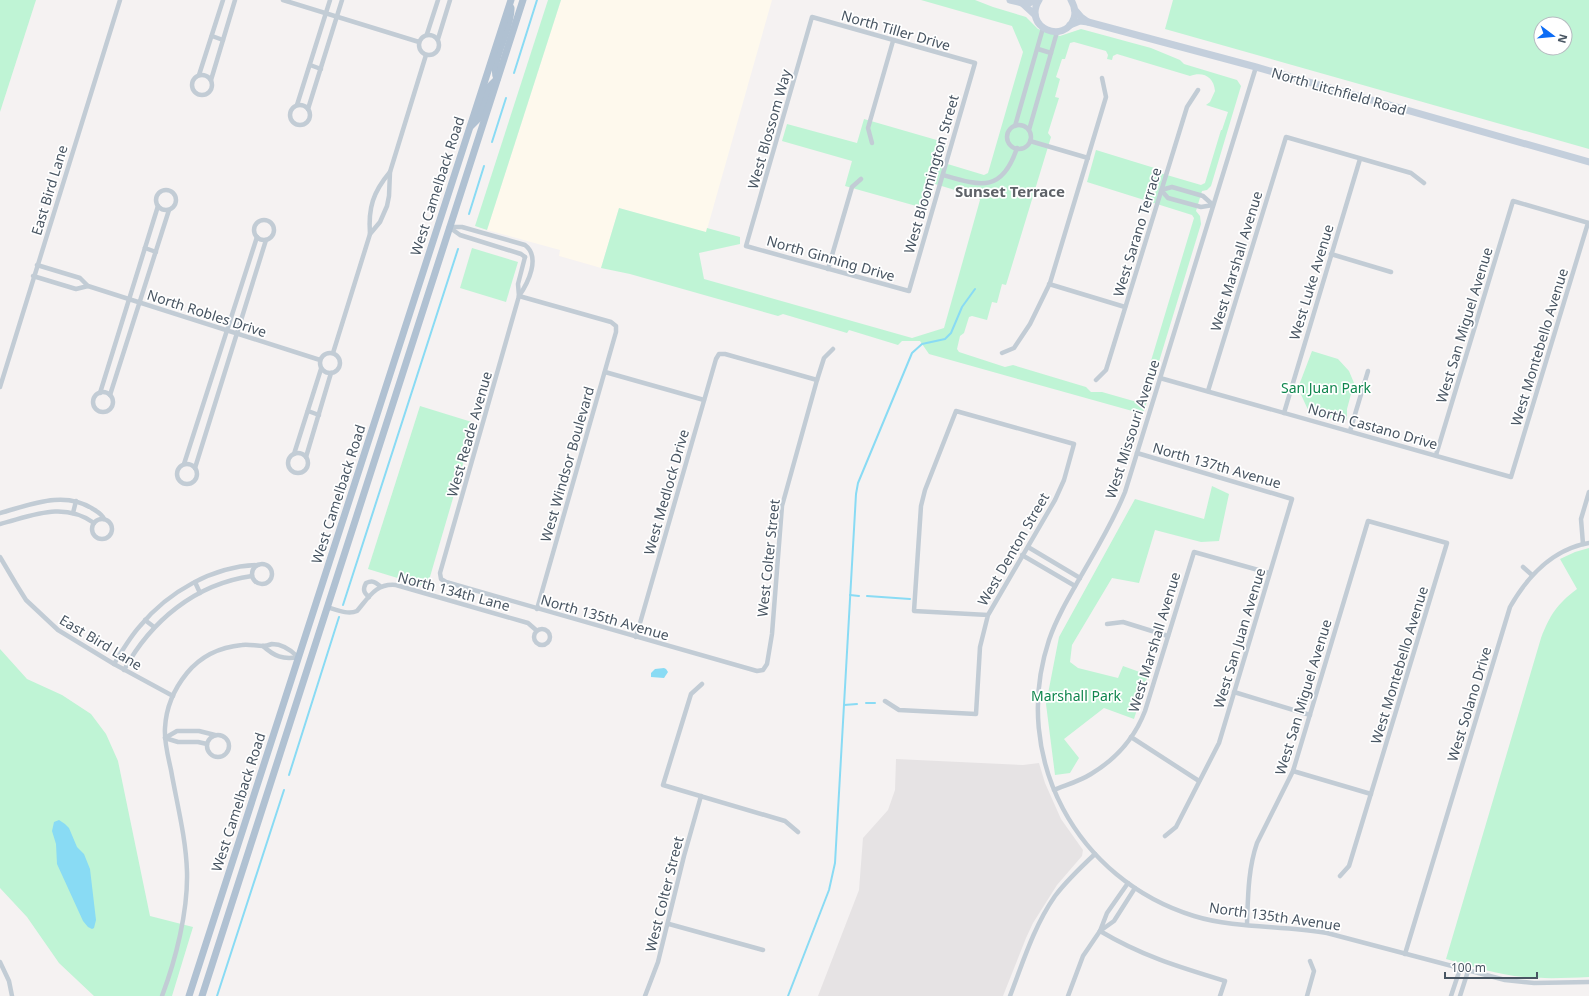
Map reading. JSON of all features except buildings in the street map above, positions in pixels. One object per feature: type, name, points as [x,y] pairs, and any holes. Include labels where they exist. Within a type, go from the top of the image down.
[{"type":"main road","name":"West Camelback Road","points":[[202,996],[523,0]]},
{"type":"main road","points":[[1010,0],[1022,3],[1029,3],[1039,0]]},
{"type":"main road","points":[[1039,0],[1035,7],[1035,15],[1038,22],[1043,28],[1049,31],[1057,32],[1064,29],[1074,18],[1075,10],[1071,0]]},
{"type":"main road","name":"West Camelback Road","points":[[189,996],[510,1]]},
{"type":"main road","points":[[470,127],[478,119],[489,87],[497,79],[495,74],[495,66],[509,24],[511,10],[510,1]]},
{"type":"main road","points":[[1022,3],[1035,15]]},
{"type":"main road","name":"North Litchfield Road","points":[[1075,10],[1088,22]]},
{"type":"main road","name":"North Litchfield Road","points":[[1070,24],[1080,21],[1088,22],[1256,67],[1589,162]]},
{"type":"main road","points":[[439,224],[449,227]]},
{"type":"main road","points":[[298,657],[310,661]]},
{"type":"main road","points":[[261,774],[272,777]]},
{"type":"street","name":"East Bird Lane","points":[[0,387],[120,0]]},
{"type":"street","points":[[199,76],[223,0]]},
{"type":"street","points":[[211,80],[205,75],[194,79],[192,86],[194,92],[203,96],[209,93],[212,87],[211,80],[235,0]]},
{"type":"street","points":[[283,0],[419,42]]},
{"type":"street","points":[[297,106],[330,0]]},
{"type":"street","points":[[308,109],[297,106],[292,109],[290,116],[292,122],[299,126],[305,125],[309,120],[310,116],[308,109],[342,0]]},
{"type":"street","points":[[427,34],[438,0]]},
{"type":"street","points":[[438,38],[434,35],[427,34],[422,37],[419,42],[420,49],[426,54],[433,54],[438,50],[440,44],[438,38],[448,0]]},
{"type":"street","name":"North Tiller Drive","points":[[812,17],[975,63]]},
{"type":"street","name":"West Blossom Way","points":[[746,246],[812,17]]},
{"type":"street","points":[[1016,126],[1043,28]]},
{"type":"street","points":[[1029,130],[1022,125],[1016,126],[1010,130],[1008,136],[1009,142],[1017,148],[1026,146],[1030,141],[1031,136],[1029,130],[1057,32]]},
{"type":"street","points":[[212,36],[223,40]]},
{"type":"street","points":[[872,143],[868,128],[893,40]]},
{"type":"street","points":[[1038,49],[1051,53]]},
{"type":"street","points":[[370,234],[380,222],[387,206],[390,191],[390,172],[426,54]]},
{"type":"street","name":"West Bloomington Street","points":[[909,292],[975,63]]},
{"type":"street","points":[[310,65],[321,69]]},
{"type":"street","name":"West Missouri Avenue","points":[[1054,790],[1042,752],[1039,734],[1038,694],[1044,655],[1063,607],[1118,510],[1125,492],[1256,67]]},
{"type":"street","points":[[1002,353],[1014,348],[1030,324],[1049,284],[1106,97],[1102,78]]},
{"type":"street","name":"West Sarano Terrace","points":[[1096,380],[1106,370],[1186,107],[1198,90]]},
{"type":"street","name":"West Marshall Avenue","points":[[1208,391],[1286,137],[1360,159]]},
{"type":"street","points":[[1030,141],[1088,158]]},
{"type":"street","points":[[942,175],[973,184],[990,182],[1006,171],[1017,148]]},
{"type":"street","points":[[1360,159],[1410,173],[1424,184]]},
{"type":"street","name":"West Luke Avenue","points":[[1284,413],[1360,159]]},
{"type":"street","points":[[332,353],[370,234],[370,211],[373,200],[381,183],[390,172]]},
{"type":"street","points":[[828,269],[852,187],[861,179]]},
{"type":"street","points":[[1172,187],[1203,196],[1214,205],[1201,207],[1168,198],[1161,190],[1172,187]]},
{"type":"street","points":[[100,393],[158,206],[156,199],[158,193],[168,190],[174,193],[176,199],[175,206],[169,210],[110,395]]},
{"type":"street","name":"West San Miguel Avenue","points":[[1436,455],[1513,201],[1588,223]]},
{"type":"street","points":[[158,206],[162,209],[169,210]]},
{"type":"street","points":[[184,464],[189,464],[194,468],[197,474],[196,480],[191,484],[184,484],[179,481],[177,474],[179,468],[184,464],[243,279],[256,237],[254,232],[255,224],[262,220],[267,220],[273,224],[274,229],[271,237],[266,240],[194,468]]},
{"type":"street","name":"West Montebello Avenue","points":[[1511,477],[1588,223]]},
{"type":"street","points":[[449,227],[462,227],[525,245],[533,254],[525,257],[521,254],[460,235],[449,227]]},
{"type":"street","points":[[256,237],[266,240]]},
{"type":"street","name":"North Ginning Drive","points":[[746,246],[909,292]]},
{"type":"street","points":[[145,248],[156,252]]},
{"type":"street","name":"West Reade Avenue","points":[[441,579],[440,573],[520,296],[526,286],[533,260],[533,254]]},
{"type":"street","points":[[1331,254],[1391,272]]},
{"type":"street","name":"West Reade Avenue","points":[[520,296],[518,284],[525,257]]},
{"type":"street","name":"North Robles Drive","points":[[37,265],[80,278],[88,286],[320,360]]},
{"type":"street","name":"North Robles Drive","points":[[34,276],[76,289],[88,286]]},
{"type":"street","points":[[520,277],[528,279]]},
{"type":"street","points":[[243,279],[253,282]]},
{"type":"street","points":[[1049,284],[1125,307]]},
{"type":"street","name":"West Windsor Boulevard","points":[[520,296],[611,322],[616,326],[616,332],[605,372],[537,609]]},
{"type":"street","name":"West Colter Street","points":[[763,670],[767,664],[772,634],[782,506],[824,358],[832,349]]},
{"type":"street","points":[[113,352],[123,356]]},
{"type":"street","points":[[294,454],[321,369],[320,360],[326,353],[332,353],[338,356],[340,362],[339,368],[332,373],[326,373],[321,369]]},
{"type":"street","name":"West Medlock Drive","points":[[636,637],[718,354],[726,354],[817,380]]},
{"type":"street","points":[[1350,431],[1368,371]]},
{"type":"street","points":[[605,372],[704,400]]},
{"type":"street","points":[[306,456],[301,453],[294,454],[289,458],[288,464],[290,470],[296,473],[302,473],[307,469],[308,462],[306,456],[332,373]]},
{"type":"street","name":"North Castano Drive","points":[[1160,378],[1511,477]]},
{"type":"street","points":[[210,382],[220,385]]},
{"type":"street","points":[[100,393],[110,395],[113,401],[112,408],[107,412],[101,413],[95,409],[93,403],[94,396],[100,393]]},
{"type":"street","points":[[308,411],[319,415]]},
{"type":"street","name":"West Denton Street","points":[[885,701],[899,710],[976,714],[980,647],[988,615],[1055,500],[1064,480],[1074,444],[956,411],[925,490],[921,506],[914,610],[988,615]]},
{"type":"street","points":[[196,426],[207,429]]},
{"type":"street","name":"North 137th Avenue","points":[[1137,453],[1292,499]]},
{"type":"street","points":[[1589,492],[1581,519],[1583,544],[1589,543]]},
{"type":"street","points":[[0,513],[37,503],[63,499],[76,501],[90,506],[104,519],[108,520],[112,526],[112,533],[107,538],[100,539],[94,536],[92,530],[94,523],[98,519],[104,519]]},
{"type":"street","name":"West San Juan Avenue","points":[[1165,836],[1176,827],[1218,743],[1292,499]]},
{"type":"street","points":[[73,513],[76,501]]},
{"type":"street","points":[[37,503],[39,514]]},
{"type":"street","points":[[0,524],[39,514],[62,511],[85,517],[94,523]]},
{"type":"street","name":"West San Miguel Avenue","points":[[1247,924],[1250,868],[1253,855],[1257,843],[1293,771],[1368,521],[1447,543]]},
{"type":"street","name":"West Montebello Avenue","points":[[1340,876],[1349,866],[1447,543]]},
{"type":"street","name":"West Solano Drive","points":[[1405,954],[1510,607],[1525,583],[1542,566],[1557,556],[1583,544]]},
{"type":"street","points":[[1028,547],[1080,578]]},
{"type":"street","name":"West Marshall Avenue","points":[[1054,790],[1096,771],[1112,759],[1132,737],[1146,711],[1194,552],[1269,573]]},
{"type":"street","points":[[1022,555],[1075,586]]},
{"type":"street","name":"East Bird Lane","points":[[0,557],[26,600],[47,621],[71,639],[124,670],[173,696]]},
{"type":"street","points":[[1048,570],[1053,562]]},
{"type":"street","points":[[114,664],[130,637],[145,620],[167,600],[195,582],[230,568],[264,564],[270,568],[273,574],[268,583],[262,585],[255,582],[252,576],[254,568],[258,565]]},
{"type":"street","points":[[1523,566],[1532,575]]},
{"type":"street","points":[[124,670],[139,646],[154,627],[174,609],[200,593],[231,580],[252,576]]},
{"type":"street","name":"North 135th Avenue","points":[[441,579],[446,582],[636,637],[757,671],[763,670]]},
{"type":"street","points":[[369,598],[364,594],[363,588],[366,583],[371,581],[376,582],[380,586]]},
{"type":"street","points":[[195,582],[200,593]]},
{"type":"street","name":"North 134th Lane","points":[[328,607],[347,613],[353,613],[358,611],[380,586],[388,584],[528,623],[536,630]]},
{"type":"street","points":[[145,620],[154,627]]},
{"type":"street","points":[[1107,624],[1122,622],[1168,636]]},
{"type":"street","points":[[162,996],[169,979],[179,938],[185,908],[187,873],[186,852],[165,738],[167,717],[173,696],[190,669],[210,654],[233,646],[262,646],[274,644],[292,650],[298,657],[289,659],[272,654],[262,646]]},
{"type":"street","points":[[702,684],[691,694],[663,785],[785,821],[798,832]]},
{"type":"street","points":[[1234,692],[1310,715]]},
{"type":"street","points":[[165,738],[177,731],[199,731],[214,735],[222,735],[228,740],[229,747],[227,753],[220,757],[213,756],[208,751],[207,744],[214,735]]},
{"type":"street","points":[[1132,737],[1199,781]]},
{"type":"street","points":[[165,738],[178,742],[198,742],[207,744]]},
{"type":"street","points":[[1293,771],[1371,794]]},
{"type":"street","name":"North 135th Avenue","points":[[1054,790],[1075,830],[1095,854],[1112,871],[1135,888],[1159,902],[1197,917],[1228,923],[1327,933],[1460,969],[1518,982],[1553,984],[1589,982]]},
{"type":"street","name":"West Colter Street","points":[[645,996],[658,962],[669,924],[684,856],[701,796]]},
{"type":"street","points":[[1010,996],[1030,944],[1045,912],[1066,882],[1095,854]]},
{"type":"street","points":[[1068,996],[1083,956],[1100,931],[1106,913],[1128,883]]},
{"type":"street","points":[[1100,931],[1114,921],[1135,888]]},
{"type":"street","points":[[1111,907],[1119,912]]},
{"type":"street","points":[[669,924],[763,950]]},
{"type":"street","points":[[1100,931],[1123,945],[1147,956],[1225,981],[1220,996]]},
{"type":"street","points":[[1307,996],[1314,971],[1310,961]]},
{"type":"street","points":[[0,962],[9,981],[12,996]]},
{"type":"street","points":[[1460,969],[1452,995],[1460,996],[1468,971]]},
{"type":"shaded area","points":[[561,0],[772,0],[706,233],[619,208],[601,268],[559,256],[560,250],[487,230]]},
{"type":"shaded area","points":[[896,759],[1023,765],[1039,763],[1045,783],[1061,819],[1083,850],[1082,856],[1057,885],[1033,923],[1003,996],[818,996],[859,890],[863,838],[888,810],[895,790]]},
{"type":"green space","points":[[0,0],[36,0],[0,112]]},
{"type":"green space","points":[[548,0],[561,0],[487,230],[475,226]]},
{"type":"green space","points":[[921,0],[975,0],[1026,17],[1038,29],[1060,36],[1081,29],[1151,48],[1180,60],[1184,64],[1237,80],[1241,86],[1211,186],[1207,190],[1202,191],[1196,211],[1200,216],[1201,224],[1143,414],[929,354],[920,341],[902,341],[898,345],[849,330],[847,333],[783,314],[778,316],[630,274],[601,268],[619,208],[706,232],[707,228],[740,237],[740,244],[699,253],[704,279],[912,338],[944,328],[980,200],[978,197],[935,184],[927,209],[845,186],[852,161],[782,141],[787,124],[857,143],[864,119],[947,143],[941,162],[984,175],[988,173],[1023,52],[1012,26]],"holes":[[[1074,42],[1106,51],[1108,55],[1107,59],[1112,60],[1113,56],[1117,54],[1190,76],[1199,74],[1207,76],[1212,82],[1215,91],[1210,102],[1206,105],[1228,112],[1205,183],[1201,185],[1160,173],[1161,170],[1096,150],[1087,182],[1192,215],[1194,218],[1144,384],[1146,385],[1141,400],[1137,402],[1102,392],[1091,392],[1086,387],[1013,365],[1005,367],[959,352],[957,349],[960,336],[964,333],[969,317],[972,316],[987,320],[992,302],[997,303],[1002,284],[1006,285],[1051,137],[1048,133],[1059,98],[1055,97],[1060,79],[1056,77],[1062,59],[1065,59],[1070,43]]]},
{"type":"green space","points":[[1173,0],[1589,0],[1589,149],[1165,29]]},
{"type":"green space","points":[[472,248],[518,262],[506,302],[460,288]]},
{"type":"green space","name":"San Juan Park","points":[[1312,351],[1338,359],[1349,371],[1354,383],[1347,409],[1347,419],[1343,422],[1309,412],[1298,388]]},
{"type":"green space","points":[[420,406],[475,423],[427,587],[368,569]]},
{"type":"green space","name":"Marshall Park","points":[[1212,486],[1229,494],[1219,541],[1201,542],[1155,530],[1139,583],[1112,578],[1072,645],[1070,662],[1078,668],[1118,678],[1123,666],[1148,675],[1134,719],[1104,708],[1064,739],[1079,758],[1070,773],[1055,775],[1046,704],[1059,637],[1135,499],[1204,519]]},
{"type":"green space","points":[[1589,548],[1589,977],[1532,978],[1514,976],[1485,970],[1446,959],[1541,638],[1555,610],[1577,589],[1560,559],[1575,552]]},
{"type":"green space","points":[[0,649],[27,679],[62,695],[91,714],[106,734],[118,761],[150,916],[193,927],[172,996],[94,996],[59,963],[27,917],[0,888]]},
{"type":"water","points":[[664,668],[668,672],[664,678],[651,677],[651,673],[655,669]]},
{"type":"water","points":[[59,820],[69,828],[77,847],[84,854],[90,869],[96,920],[94,928],[92,929],[83,921],[57,864],[56,844],[52,831],[54,822]]},
{"type":"waterway","points":[[514,73],[537,0]]},
{"type":"waterway","points":[[492,142],[506,98]]},
{"type":"waterway","points":[[469,214],[484,166]]},
{"type":"waterway","points":[[343,605],[458,249]]},
{"type":"waterway","points":[[788,996],[829,890],[835,863],[856,494],[858,483],[912,353],[922,344],[945,339],[951,333],[962,307],[975,289]]},
{"type":"waterway","points":[[850,595],[859,596]]},
{"type":"waterway","points":[[867,596],[910,599]]},
{"type":"waterway","points":[[289,775],[339,617]]},
{"type":"waterway","points":[[866,703],[875,703]]},
{"type":"waterway","points":[[844,705],[857,704]]},
{"type":"waterway","points":[[217,996],[284,790]]},
{"type":"district","name":"Sunset Terrace","points":[[1010,191]]}]
